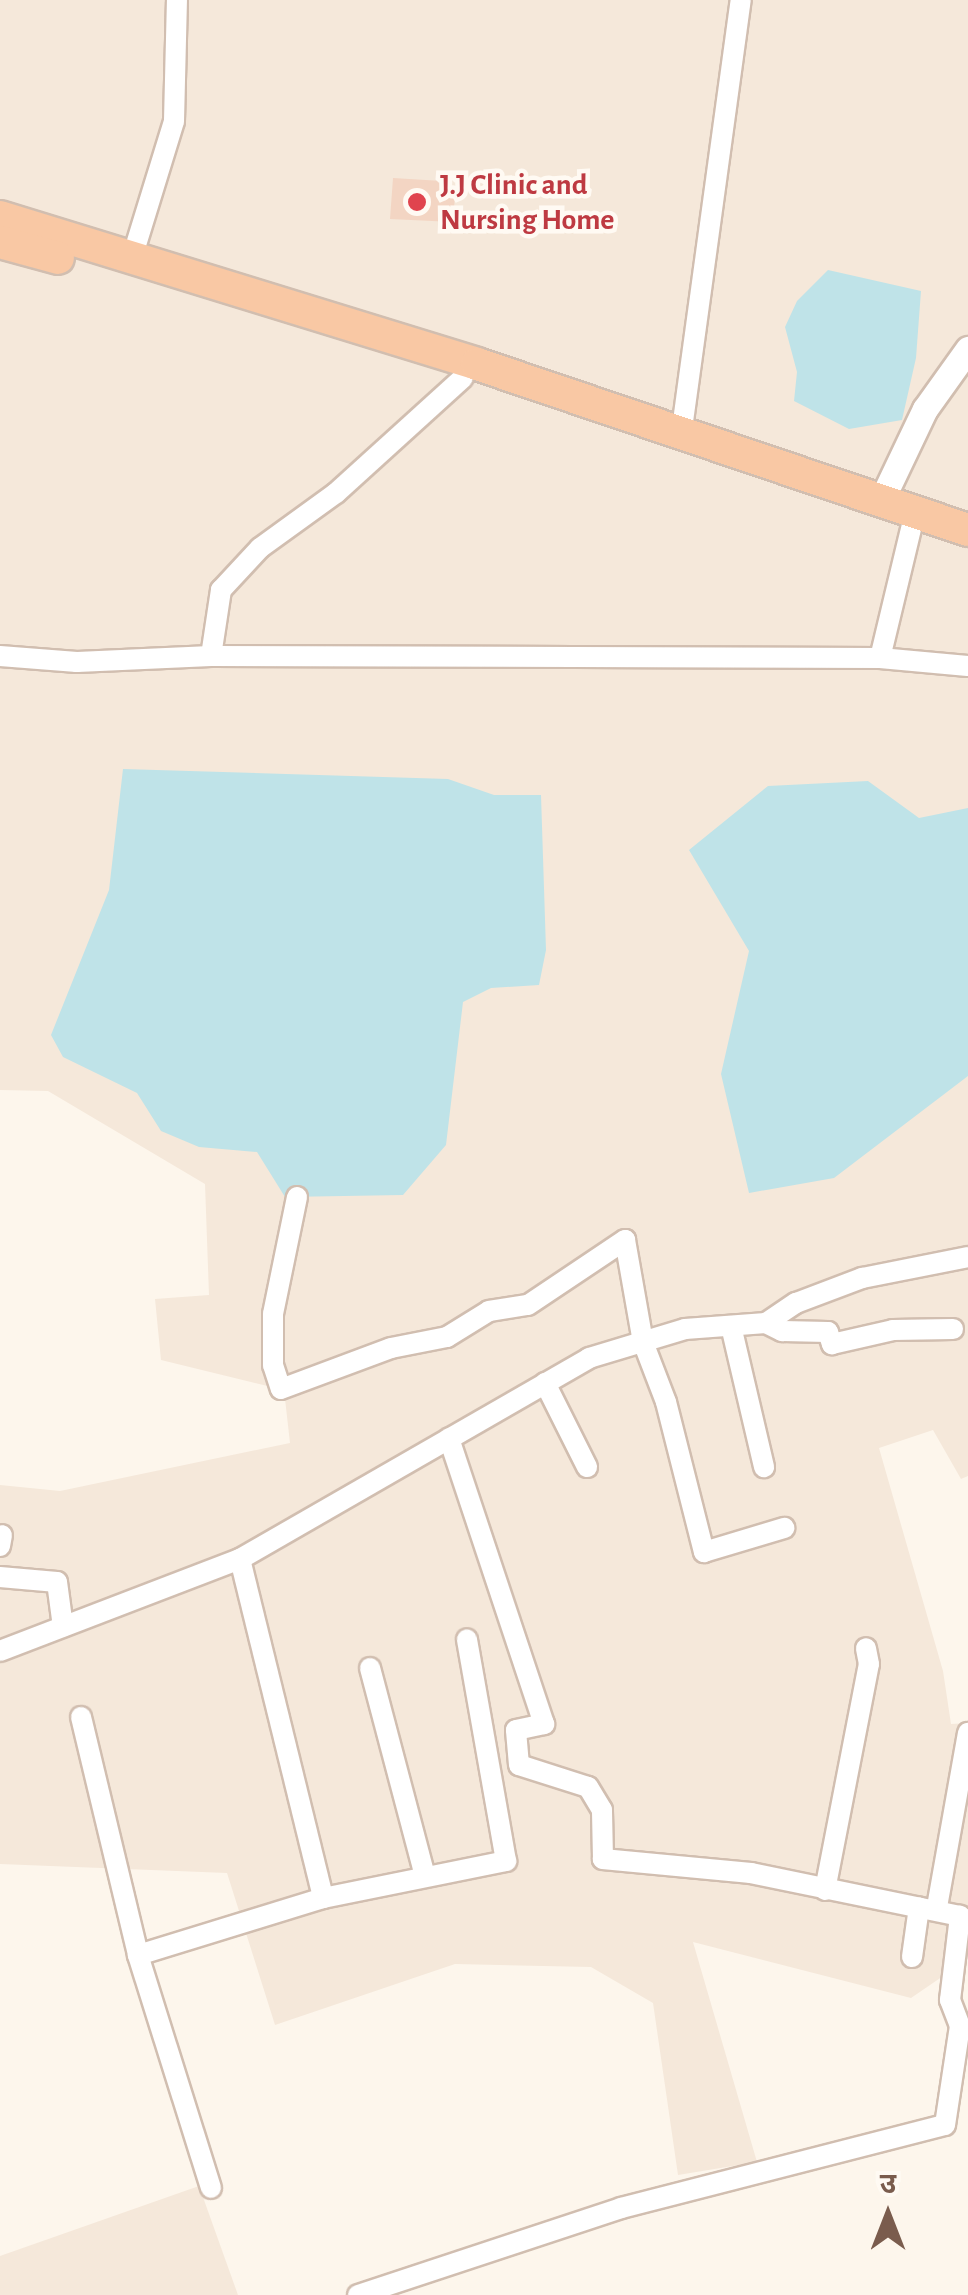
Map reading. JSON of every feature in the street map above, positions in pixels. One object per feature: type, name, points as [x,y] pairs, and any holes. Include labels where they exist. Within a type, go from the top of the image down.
[{"type":"highway","points":[[0,217],[131,261],[478,364],[681,436],[882,499],[968,544]]},
{"type":"highway","points":[[0,242],[266,314],[916,520],[968,530]]},
{"type":"street","points":[[131,261],[174,120],[176,0]]},
{"type":"street","points":[[681,436],[741,0]]},
{"type":"street","points":[[882,499],[925,410],[968,349]]},
{"type":"street","points":[[211,656],[221,590],[260,548],[336,493],[464,378]]},
{"type":"street","points":[[880,658],[916,520]]},
{"type":"street","points":[[0,656],[77,662],[211,656],[880,658],[968,666]]},
{"type":"street","points":[[297,1197],[273,1314],[273,1365],[281,1389],[391,1348],[447,1337],[489,1311],[528,1305],[625,1240],[642,1342],[666,1402],[704,1552],[784,1528]]},
{"type":"street","points":[[0,1651],[240,1559],[589,1358],[684,1329],[766,1323],[796,1303],[862,1278],[968,1257]]},
{"type":"street","points":[[766,1323],[782,1331],[828,1332],[832,1344],[893,1330],[953,1329]]},
{"type":"street","points":[[730,1326],[764,1467]]},
{"type":"street","points":[[545,1383],[587,1466]]},
{"type":"street","points":[[358,2295],[621,2208],[945,2124],[960,2026],[950,2000],[960,1916],[752,1873],[603,1859],[602,1810],[588,1787],[518,1764],[516,1730],[544,1724],[449,1438]]},
{"type":"street","points":[[240,1559],[323,1898]]},
{"type":"street","points":[[0,1577],[57,1582],[63,1627]]},
{"type":"street","points":[[138,1954],[323,1898],[506,1861],[467,1639]]},
{"type":"street","points":[[825,1890],[869,1664],[866,1648]]},
{"type":"street","points":[[370,1668],[425,1876]]},
{"type":"street","points":[[81,1718],[138,1954],[210,2188]]},
{"type":"street","points":[[912,1957],[928,1907],[968,1733]]},
{"type":"shaded area","points":[[0,0],[968,0],[968,1476],[961,1479],[933,1430],[879,1448],[943,1671],[951,1724],[968,1723],[968,1959],[911,1998],[693,1942],[757,2162],[678,2175],[653,2003],[591,1967],[455,1964],[275,2025],[227,1873],[0,1864],[0,1485],[60,1491],[290,1443],[284,1390],[161,1360],[155,1299],[209,1295],[205,1184],[48,1091],[0,1090]]},
{"type":"shaded area","points":[[199,2186],[238,2295],[0,2295],[0,2256]]},
{"type":"water","points":[[828,270],[921,291],[916,358],[902,420],[849,429],[794,401],[797,372],[785,327],[797,301]]},
{"type":"water","points":[[123,769],[448,779],[494,795],[541,795],[546,950],[539,985],[491,988],[463,1002],[446,1145],[403,1195],[285,1197],[257,1152],[199,1147],[161,1131],[137,1093],[63,1057],[51,1035],[109,890]]},
{"type":"water","points":[[868,781],[919,818],[968,808],[968,1076],[834,1178],[749,1193],[721,1074],[749,951],[689,850],[768,786]]},
{"type":"building","points":[[393,178],[442,181],[441,194],[455,195],[453,222],[390,219]]},
{"type":"place","name":"J.J Clinic and Nursing Home","points":[[417,202]]}]
